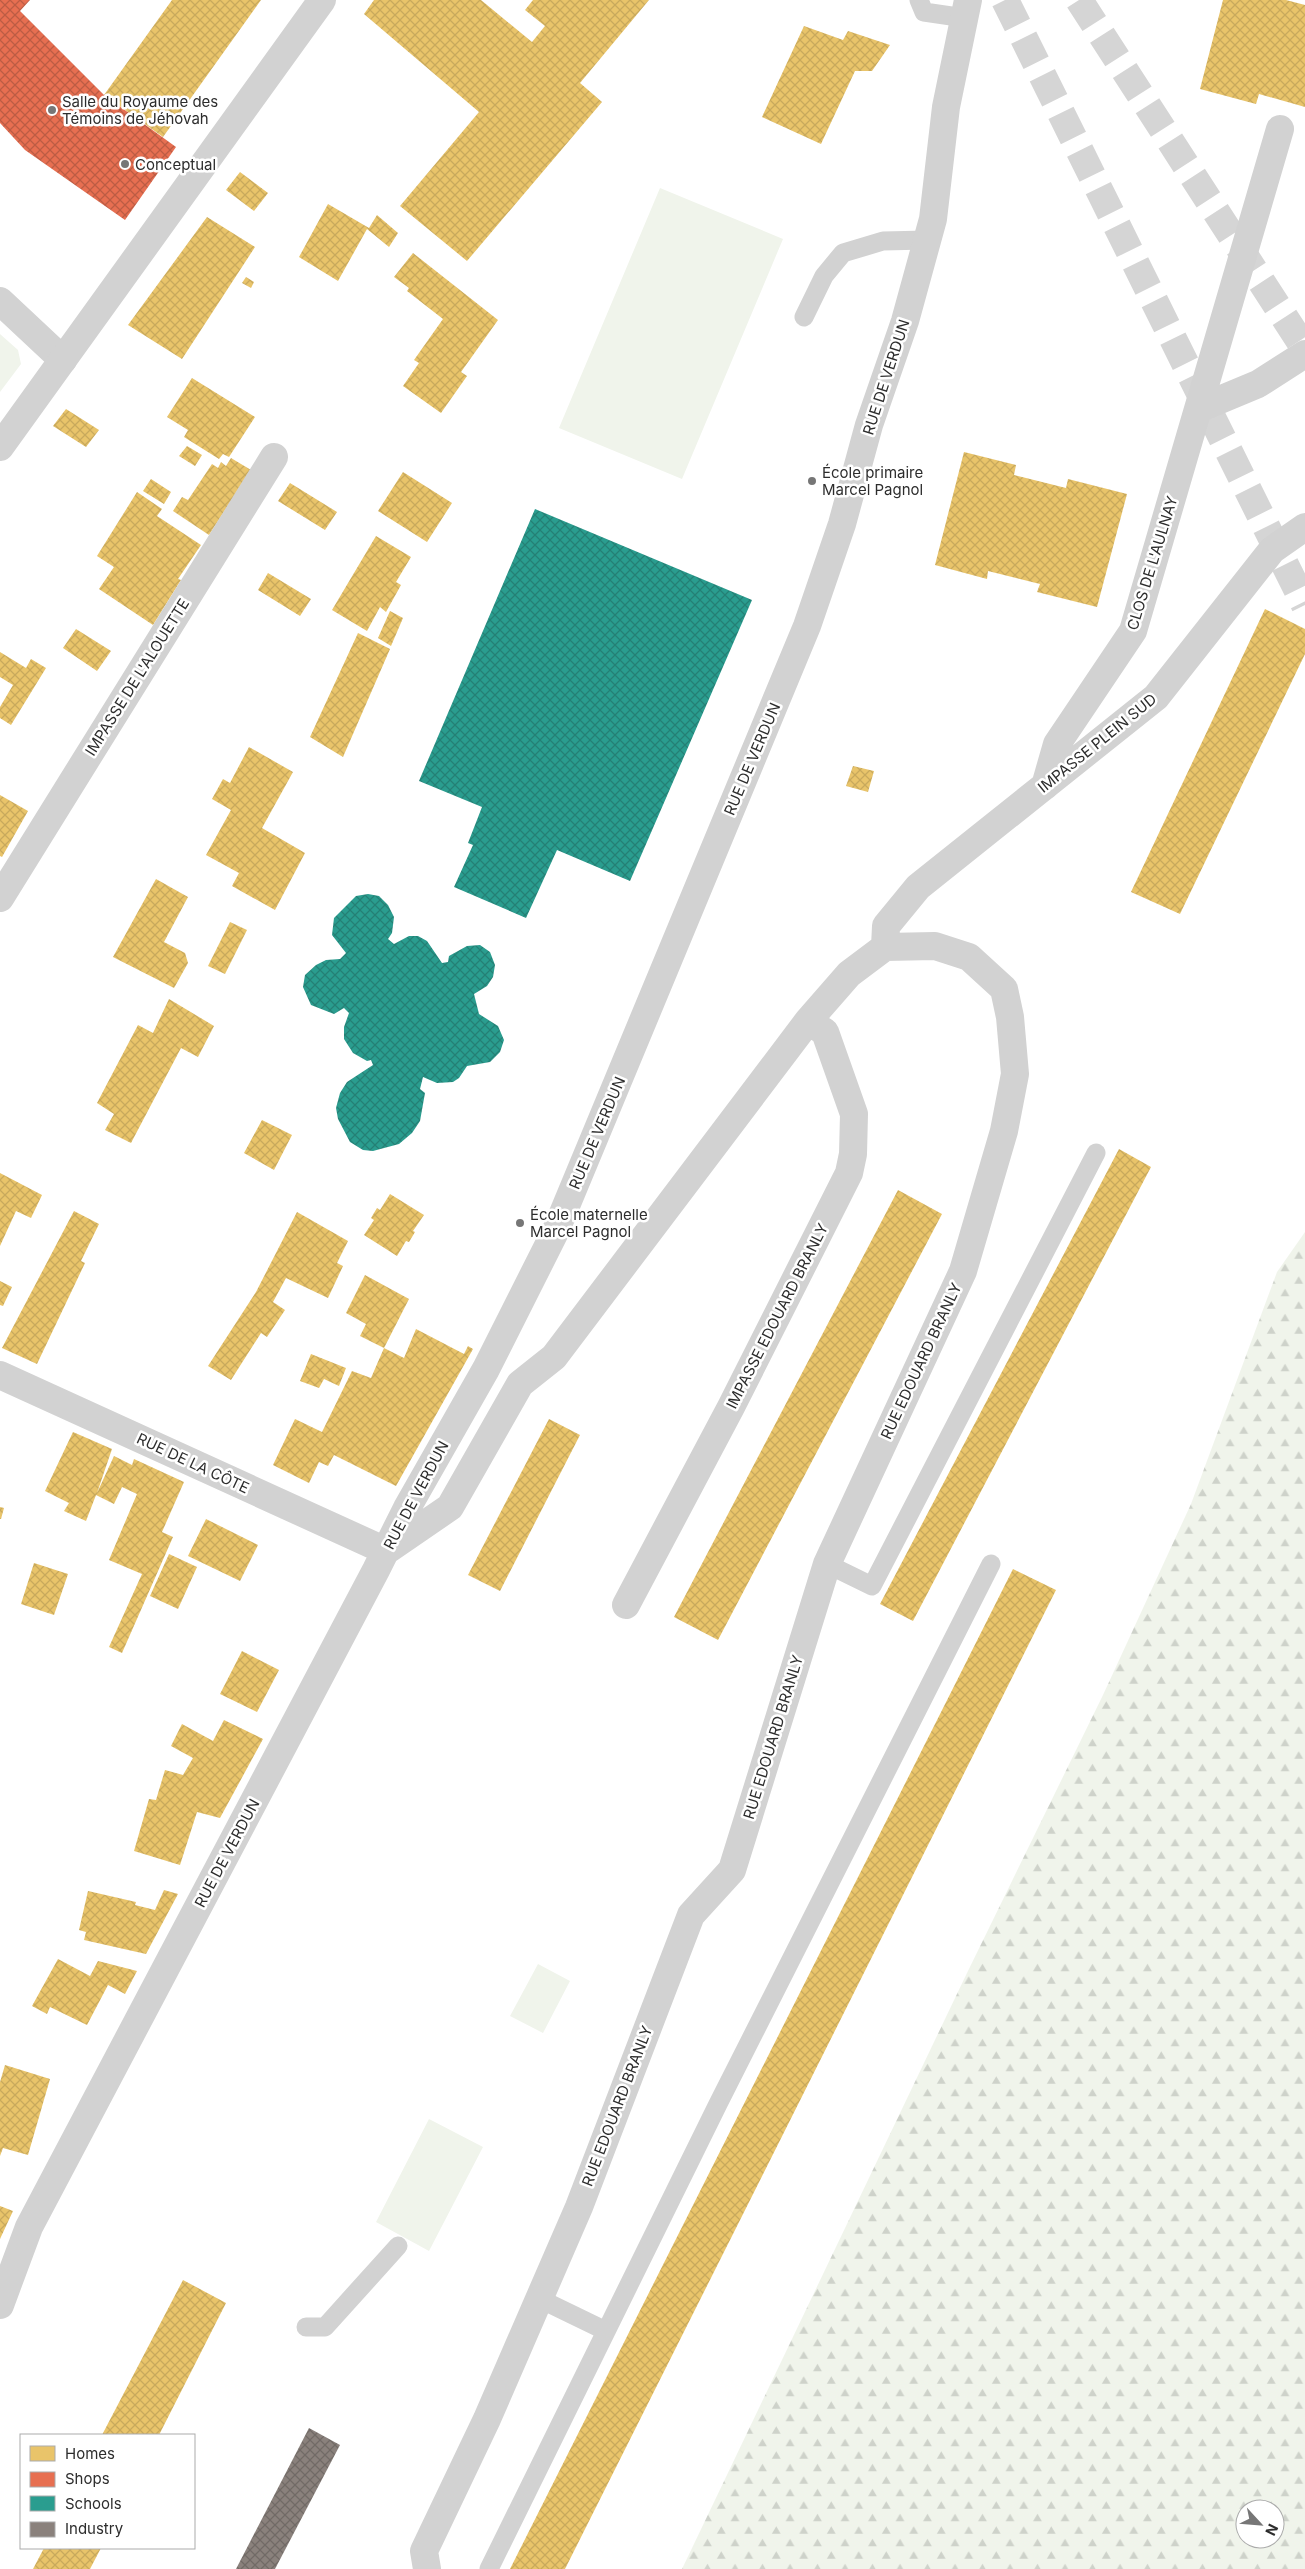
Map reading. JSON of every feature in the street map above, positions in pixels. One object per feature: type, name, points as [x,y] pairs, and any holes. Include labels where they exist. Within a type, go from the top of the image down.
[{"type":"street","points":[[0,448],[322,0]]},
{"type":"street","name":"RUE DE VERDUN","points":[[0,2305],[29,2227],[407,1508],[486,1369],[556,1230],[807,626],[842,524],[869,425],[905,321],[927,240],[932,219],[946,107],[966,9]]},
{"type":"street","name":"CLOS DE L'AULNAY","points":[[1045,786],[1057,744],[1133,631],[1280,129]]},
{"type":"street","points":[[0,301],[64,360]]},
{"type":"street","points":[[1198,410],[1258,384],[1305,354]]},
{"type":"street","name":"IMPASSE DE L'ALOUETTE","points":[[0,898],[274,457]]},
{"type":"street","name":"IMPASSE PLEIN SUD","points":[[885,947],[886,926],[918,887],[1156,697],[1272,550],[1305,527]]},
{"type":"street","name":"RUE EDOUARD BRANLY","points":[[427,2569],[424,2552],[487,2419],[579,2207],[691,1915],[732,1870],[827,1564],[963,1271],[1004,1131],[1015,1074],[1010,1017],[1004,989],[969,957],[935,946],[885,947]]},
{"type":"street","points":[[386,1551],[450,1507],[520,1384],[554,1357],[808,1021],[849,974],[885,947]]},
{"type":"street","name":"IMPASSE EDOUARD BRANLY","points":[[626,1605],[731,1407],[849,1173],[854,1154],[854,1114],[825,1032],[808,1021]]},
{"type":"street","points":[[486,1369],[504,1379],[520,1384]]},
{"type":"street","name":"RUE DE LA CÔTE","points":[[0,1375],[386,1551]]},
{"type":"lane","points":[[919,0],[924,12],[966,9]]},
{"type":"lane","points":[[804,317],[824,276],[843,253],[882,241],[927,240]]},
{"type":"lane","points":[[827,1564],[872,1586],[1096,1153]]},
{"type":"lane","points":[[488,2569],[991,1564]]},
{"type":"lane","points":[[306,2328],[325,2327],[398,2246]]},
{"type":"lane","points":[[540,2299],[606,2331]]},
{"type":"green space","points":[[660,188],[783,239],[682,479],[559,428]]},
{"type":"green space","points":[[0,334],[18,350],[21,364],[0,392]]},
{"type":"green space","points":[[1305,1232],[1305,2569],[682,2569],[967,1973],[1103,1695],[1191,1504],[1277,1272]]},
{"type":"green space","points":[[538,1964],[570,1981],[543,2033],[510,2016]]},
{"type":"green space","points":[[429,2119],[483,2147],[429,2251],[376,2222]]},
{"type":"building: Homes","points":[[172,0],[261,0],[163,137],[104,95]]},
{"type":"building: Homes","points":[[374,0],[481,0],[532,42],[545,26],[525,10],[533,0],[649,0],[580,83],[602,102],[467,261],[400,206],[479,112],[364,14]]},
{"type":"building: Homes","points":[[1223,0],[1286,0],[1305,5],[1305,107],[1259,94],[1256,104],[1200,89]]},
{"type":"building: Homes","points":[[804,26],[843,40],[848,31],[890,45],[872,71],[855,71],[821,144],[762,117]]},
{"type":"building: Homes","points":[[240,172],[268,193],[254,211],[226,190]]},
{"type":"building: Homes","points":[[328,204],[369,228],[377,215],[398,233],[389,247],[367,229],[338,281],[299,257]]},
{"type":"building: Homes","points":[[207,217],[255,247],[182,359],[128,325]]},
{"type":"building: Homes","points":[[413,253],[498,320],[461,372],[467,376],[441,413],[403,386],[419,363],[414,360],[443,319],[407,291],[409,288],[394,277]]},
{"type":"building: Homes","points":[[246,277],[254,282],[251,288],[242,283]]},
{"type":"building: Homes","points":[[192,378],[255,417],[229,457],[223,454],[219,459],[184,437],[188,430],[167,417]]},
{"type":"building: Homes","points":[[66,409],[99,430],[86,447],[53,426]]},
{"type":"building: Homes","points":[[187,446],[202,455],[195,466],[179,456]]},
{"type":"building: Homes","points":[[964,452],[1016,465],[1014,475],[1066,488],[1068,479],[1127,494],[1097,607],[1037,592],[1040,584],[988,571],[987,579],[935,565]]},
{"type":"building: Homes","points":[[231,458],[251,470],[209,535],[173,511],[182,497],[188,500],[212,464],[218,468],[221,462],[226,466]]},
{"type":"building: Homes","points":[[403,472],[452,503],[427,542],[378,511]]},
{"type":"building: Homes","points":[[151,479],[171,492],[164,504],[143,491]]},
{"type":"building: Homes","points":[[290,483],[337,512],[325,530],[278,501]]},
{"type":"building: Homes","points":[[137,492],[162,509],[157,516],[201,545],[178,579],[181,580],[153,625],[99,589],[114,567],[97,556]]},
{"type":"building: Homes","points":[[376,536],[411,557],[396,582],[401,585],[386,612],[380,607],[367,631],[332,610]]},
{"type":"building: Homes","points":[[268,573],[311,599],[300,616],[258,590]]},
{"type":"building: Homes","points":[[1265,609],[1305,629],[1305,654],[1180,914],[1131,892]]},
{"type":"building: Homes","points":[[390,611],[403,618],[391,646],[378,638]]},
{"type":"building: Homes","points":[[76,629],[111,651],[97,671],[63,648]]},
{"type":"building: Homes","points":[[358,633],[390,649],[343,757],[310,737]]},
{"type":"building: Homes","points":[[0,652],[26,668],[31,659],[46,668],[11,725],[0,718],[0,707],[13,685],[0,677]]},
{"type":"building: Homes","points":[[249,747],[293,772],[262,828],[305,853],[275,910],[232,886],[239,873],[206,855],[231,810],[212,799],[223,779],[230,783]]},
{"type":"building: Homes","points":[[853,766],[874,771],[868,792],[846,786]]},
{"type":"building: Homes","points":[[0,795],[28,811],[2,857],[0,856]]},
{"type":"building: Homes","points":[[156,879],[188,897],[164,942],[185,953],[188,963],[174,988],[113,957]]},
{"type":"building: Homes","points":[[230,922],[247,930],[225,974],[208,966]]},
{"type":"building: Homes","points":[[169,999],[214,1026],[198,1057],[181,1048],[131,1143],[105,1130],[114,1114],[97,1103],[138,1025],[153,1033]]},
{"type":"building: Homes","points":[[262,1120],[292,1135],[274,1170],[244,1153]]},
{"type":"building: Homes","points":[[1119,1149],[1151,1167],[913,1621],[880,1604]]},
{"type":"building: Homes","points":[[0,1173],[42,1195],[31,1218],[16,1211],[0,1246]]},
{"type":"building: Homes","points":[[898,1190],[942,1214],[718,1640],[674,1617]]},
{"type":"building: Homes","points":[[390,1194],[424,1215],[413,1231],[415,1232],[409,1242],[406,1241],[397,1256],[364,1235],[374,1220],[371,1218],[377,1208],[380,1210]]},
{"type":"building: Homes","points":[[74,1211],[99,1224],[81,1261],[85,1263],[37,1364],[2,1348]]},
{"type":"building: Homes","points":[[297,1212],[348,1241],[337,1263],[343,1266],[328,1298],[286,1278],[273,1302],[285,1310],[267,1337],[261,1333],[231,1380],[208,1366],[256,1292]]},
{"type":"building: Homes","points":[[365,1275],[409,1299],[384,1348],[360,1336],[366,1324],[346,1313]]},
{"type":"building: Homes","points":[[0,1281],[12,1287],[3,1306],[0,1305]]},
{"type":"building: Homes","points":[[416,1329],[464,1354],[468,1346],[473,1349],[396,1486],[334,1455],[328,1466],[319,1462],[309,1483],[273,1465],[295,1419],[322,1432],[352,1371],[371,1378],[384,1348],[404,1358]]},
{"type":"building: Homes","points":[[311,1354],[346,1368],[339,1386],[324,1379],[319,1388],[300,1381]]},
{"type":"building: Homes","points":[[549,1419],[580,1435],[500,1591],[468,1575]]},
{"type":"building: Homes","points":[[73,1432],[112,1449],[97,1493],[114,1456],[132,1465],[134,1459],[184,1482],[162,1532],[173,1537],[122,1653],[109,1647],[142,1574],[109,1560],[137,1494],[122,1487],[114,1504],[96,1495],[86,1521],[64,1511],[69,1503],[45,1491]]},
{"type":"building: Homes","points":[[0,1507],[4,1508],[1,1519],[0,1519]]},
{"type":"building: Homes","points":[[206,1519],[258,1545],[240,1581],[188,1556]]},
{"type":"building: Homes","points":[[169,1554],[197,1567],[178,1609],[150,1596]]},
{"type":"building: Homes","points":[[34,1563],[68,1574],[54,1615],[21,1604]]},
{"type":"building: Homes","points":[[1013,1569],[1056,1590],[565,2569],[510,2569]]},
{"type":"building: Homes","points":[[242,1651],[279,1670],[257,1712],[220,1694]]},
{"type":"building: Homes","points":[[224,1720],[263,1739],[220,1818],[197,1812],[180,1865],[134,1851],[149,1799],[156,1800],[165,1770],[183,1775],[193,1758],[171,1746],[182,1724],[213,1741]]},
{"type":"building: Homes","points":[[164,1890],[178,1894],[146,1954],[84,1940],[86,1932],[79,1930],[88,1891],[136,1902],[135,1905],[155,1910]]},
{"type":"building: Homes","points":[[58,1959],[90,1976],[98,1961],[137,1971],[125,1994],[108,1985],[87,2025],[50,2007],[47,2014],[32,2006]]},
{"type":"building: Homes","points":[[5,2065],[50,2079],[28,2155],[3,2148],[0,2156],[0,2082]]},
{"type":"building: Homes","points":[[0,2206],[13,2211],[0,2239]]},
{"type":"building: Homes","points":[[183,2280],[226,2303],[160,2434],[103,2434]]},
{"type":"building: Homes","points":[[43,2549],[100,2549],[90,2569],[33,2569]]},
{"type":"building: Shops","points":[[0,0],[30,0],[20,11],[104,95],[176,147],[125,220],[25,150],[0,123]]},
{"type":"building: Schools","points":[[535,509],[752,600],[630,881],[557,850],[526,918],[454,887],[473,845],[468,843],[482,807],[419,781]]},
{"type":"building: Schools","points":[[368,894],[379,896],[388,905],[394,917],[392,933],[388,939],[394,944],[409,936],[418,936],[427,941],[442,963],[448,962],[449,956],[467,946],[480,945],[490,952],[495,965],[493,977],[487,986],[474,994],[479,1014],[498,1026],[504,1040],[500,1052],[490,1062],[467,1066],[459,1078],[453,1082],[437,1083],[423,1077],[420,1089],[425,1093],[420,1121],[412,1133],[399,1144],[373,1151],[363,1150],[350,1142],[338,1119],[336,1108],[340,1093],[347,1082],[373,1065],[371,1060],[367,1061],[353,1053],[344,1039],[344,1027],[349,1013],[344,1008],[334,1014],[311,1005],[303,987],[305,975],[316,965],[326,960],[340,959],[346,953],[332,935],[334,918],[356,896]]},
{"type":"building: Industry","points":[[309,2428],[340,2445],[275,2569],[236,2569]]},
{"type":"tunnel","points":[[1005,0],[1305,605]]},
{"type":"tunnel","points":[[1079,0],[1305,349]]},
{"type":"place","name":"Salle du Royaume des Témoins de Jéhovah","points":[[52,110]]},
{"type":"place","name":"Conceptual","points":[[125,164]]},
{"type":"place","name":"École primaire Marcel Pagnol","points":[[812,481]]},
{"type":"place","name":"École maternelle Marcel Pagnol","points":[[520,1223]]}]
